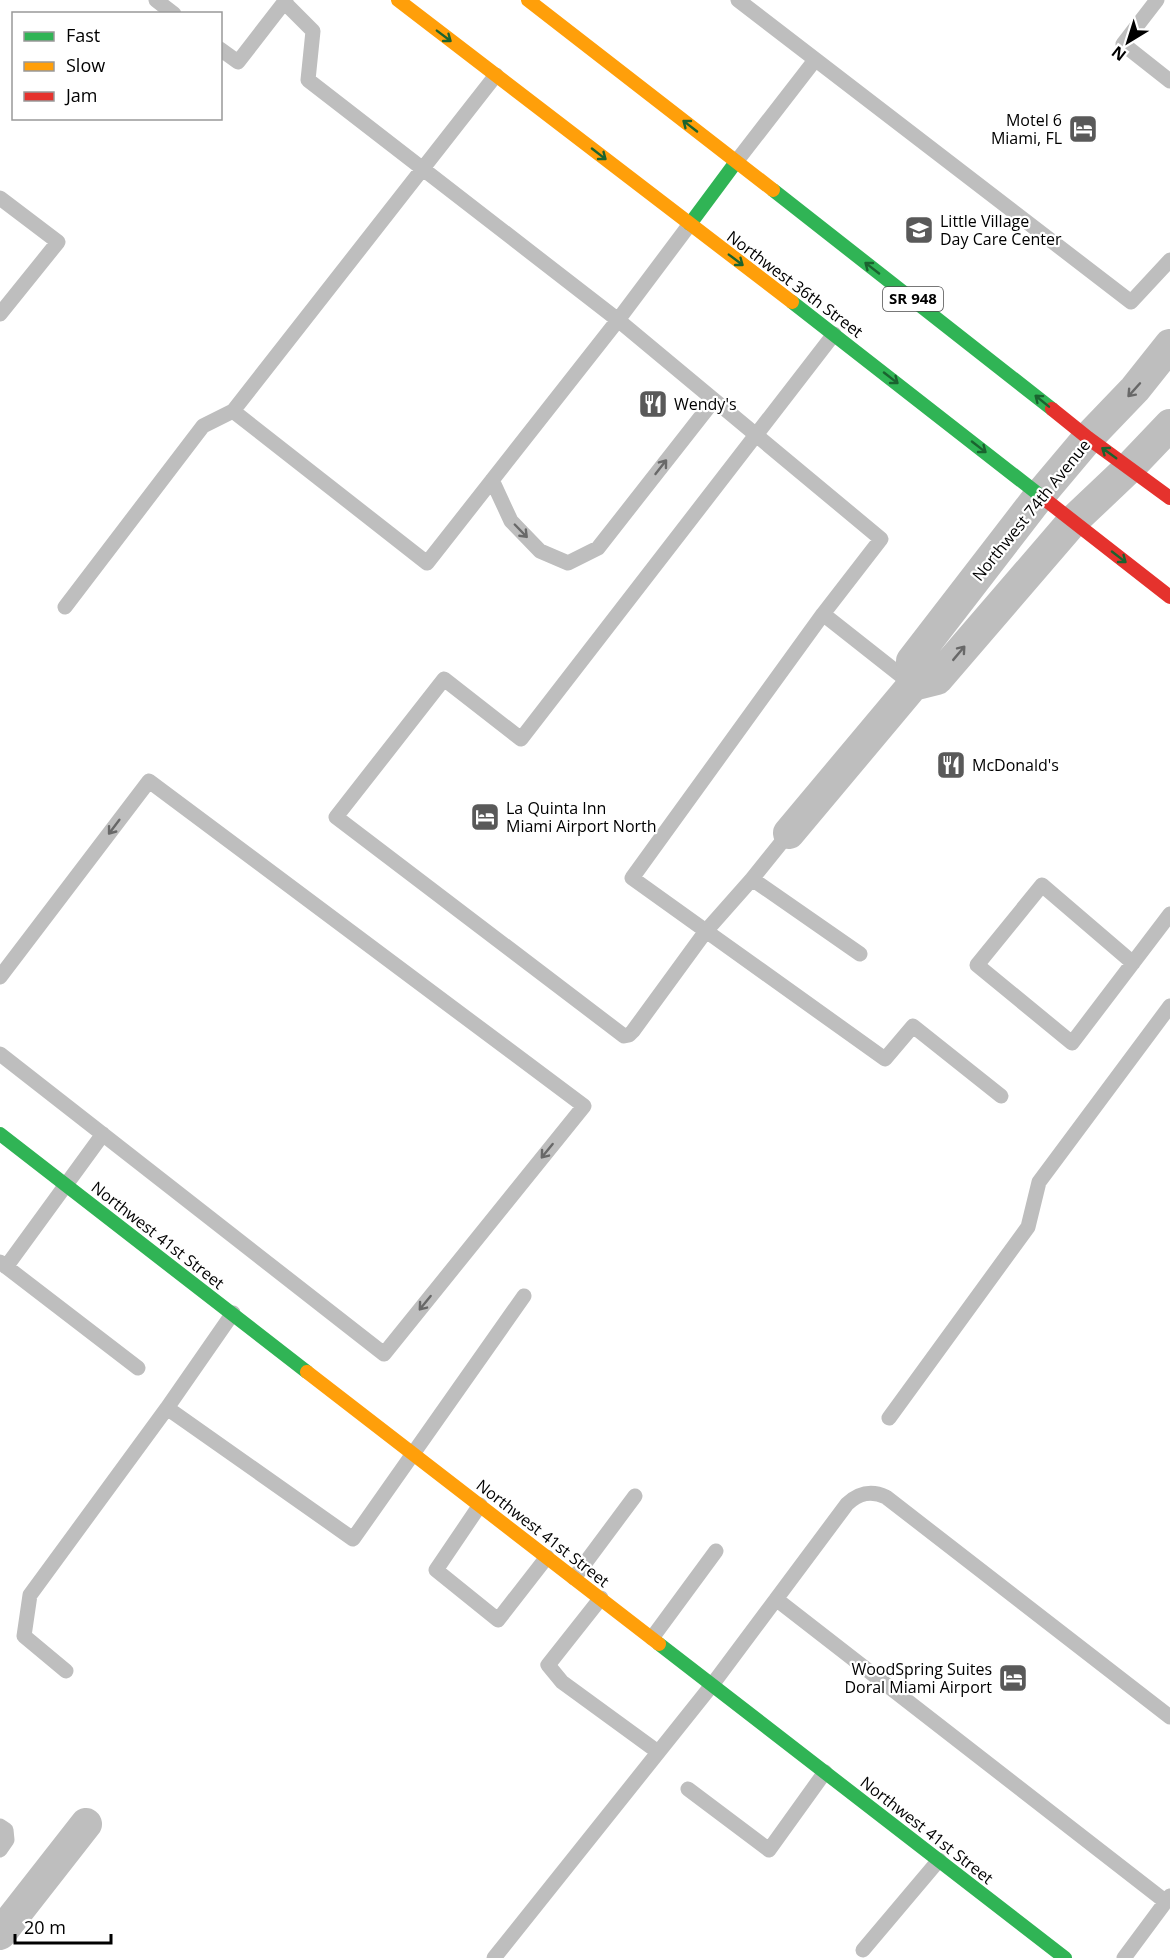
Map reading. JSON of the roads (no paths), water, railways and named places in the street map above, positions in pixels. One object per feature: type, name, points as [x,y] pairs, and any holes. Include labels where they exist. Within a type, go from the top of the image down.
[{"type":"main road","name":"Northwest 36th Street","points":[[398,0],[834,334],[1170,597]]},
{"type":"main road","name":"SR 948","points":[[528,0],[1003,369],[1088,438],[1170,498]]},
{"type":"main road","points":[[690,224],[736,162]]},
{"type":"main road","name":"Northwest 41st Street","points":[[0,1134],[1065,1958]]},
{"type":"street","name":"Northwest 74th Avenue","points":[[913,685],[912,662],[1040,495],[1088,438],[1136,389],[1170,345]]},
{"type":"street","points":[[789,833],[913,685],[937,679],[1073,521],[1170,425]]},
{"type":"street","points":[[0,1934],[86,1824]]},
{"type":"lane","points":[[156,0],[171,12]]},
{"type":"lane","points":[[738,0],[1131,302],[1170,260]]},
{"type":"lane","points":[[1157,0],[1123,44],[1170,81]]},
{"type":"lane","points":[[222,50],[238,62],[285,1],[313,32],[308,80],[618,320],[881,539],[823,614],[632,878],[885,1059],[913,1026],[1001,1096]]},
{"type":"lane","points":[[736,162],[815,60]]},
{"type":"lane","points":[[65,607],[202,426],[233,411],[496,75]]},
{"type":"lane","points":[[0,198],[58,242],[0,314]]},
{"type":"lane","points":[[233,411],[427,564],[690,224]]},
{"type":"lane","points":[[789,833],[706,931],[633,1031],[624,1036],[336,816],[444,679],[521,740],[834,334]]},
{"type":"lane","points":[[492,480],[511,521],[540,551],[568,563],[598,548],[714,400]]},
{"type":"lane","points":[[823,614],[913,685]]},
{"type":"lane","points":[[0,977],[149,781],[584,1106],[384,1354],[0,1054]]},
{"type":"lane","points":[[752,879],[860,954]]},
{"type":"lane","points":[[1133,963],[1042,885],[977,965],[1072,1043],[1133,963],[1170,914]]},
{"type":"lane","points":[[889,1418],[1028,1227],[1039,1182],[1170,1006]]},
{"type":"lane","points":[[103,1134],[3,1264],[138,1368]]},
{"type":"lane","points":[[166,1408],[353,1539],[524,1296]]},
{"type":"lane","points":[[66,1671],[24,1636],[30,1594],[233,1314]]},
{"type":"lane","points":[[494,1958],[712,1685],[847,1504],[855,1497],[868,1493],[878,1493],[886,1497],[1170,1717]]},
{"type":"lane","points":[[574,1578],[635,1496]]},
{"type":"lane","points":[[480,1505],[436,1570],[498,1620],[547,1557]]},
{"type":"lane","points":[[652,1638],[716,1551]]},
{"type":"lane","points":[[601,1598],[548,1665],[562,1682],[658,1752]]},
{"type":"lane","points":[[776,1599],[1168,1899],[1125,1958]]},
{"type":"lane","points":[[688,1789],[769,1850],[825,1772]]},
{"type":"lane","points":[[0,1826],[6,1830],[7,1840],[0,1850]]},
{"type":"lane","points":[[863,1950],[939,1860]]},
{"type":"place","name":"Motel 6 Miami, FL","points":[[1083,129]]},
{"type":"place","name":"Little Village Day Care Center","points":[[919,230]]},
{"type":"place","name":"Wendy's","points":[[653,404]]},
{"type":"place","name":"McDonald's","points":[[951,765]]},
{"type":"place","name":"La Quinta Inn Miami Airport North","points":[[485,817]]},
{"type":"place","name":"WoodSpring Suites Doral Miami Airport","points":[[1013,1678]]}]
